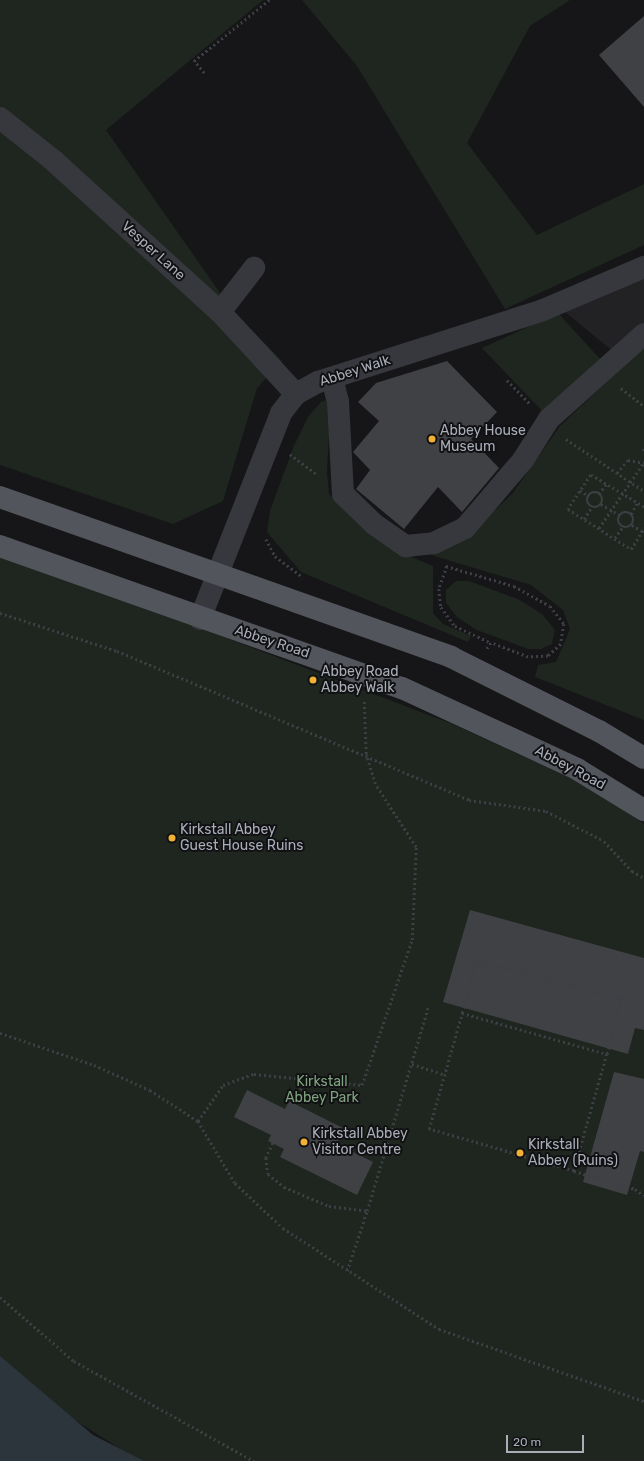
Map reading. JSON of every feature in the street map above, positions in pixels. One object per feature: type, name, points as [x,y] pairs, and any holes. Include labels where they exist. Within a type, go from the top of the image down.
[{"type":"main road","points":[[0,497],[217,573],[451,658],[598,731],[644,758]]},
{"type":"main road","name":"Abbey Road","points":[[0,546],[200,619],[402,688],[577,769],[644,810]]},
{"type":"street","name":"Vesper Lane","points":[[0,118],[54,161],[220,312],[296,394]]},
{"type":"street","name":"Abbey Walk","points":[[200,619],[281,413],[296,394],[332,378],[542,310],[644,266]]},
{"type":"street","points":[[220,312],[254,268]]},
{"type":"street","points":[[332,378],[338,402],[343,494],[374,524],[406,546],[434,543],[465,528],[488,505],[546,424],[644,334]]},
{"type":"path","points":[[204,73],[194,61],[269,0]]},
{"type":"path","points":[[507,380],[546,424],[643,490]]},
{"type":"path","points":[[614,390],[619,386],[644,406]]},
{"type":"path","points":[[270,440],[343,494]]},
{"type":"path","points":[[599,528],[629,481],[644,463],[628,460],[617,473]]},
{"type":"path","points":[[632,524],[643,530],[631,549],[568,509],[591,475],[644,507]]},
{"type":"path","points":[[599,494],[606,484]]},
{"type":"path","points":[[580,490],[590,496]]},
{"type":"path","points":[[593,490],[604,497],[598,509],[586,502],[590,496],[593,490]]},
{"type":"path","points":[[630,514],[637,503]]},
{"type":"path","points":[[601,504],[621,516]]},
{"type":"path","points":[[584,519],[592,506]]},
{"type":"path","points":[[624,510],[636,518],[629,530],[617,523],[621,516],[624,510]]},
{"type":"path","points":[[615,538],[623,526]]},
{"type":"path","points":[[440,563],[514,586],[550,606],[564,624],[561,644],[548,656],[528,657],[455,626],[441,607],[439,589],[447,566]]},
{"type":"path","points":[[0,613],[117,651],[366,754],[469,800],[546,811],[604,842],[632,871],[644,878]]},
{"type":"path","points":[[482,654],[492,643]]},
{"type":"path","points":[[198,1121],[223,1085],[254,1074],[305,1081],[362,1085],[412,940],[416,847],[375,784],[366,754],[364,695]]},
{"type":"path","points":[[472,959],[644,1005]]},
{"type":"path","points":[[476,960],[429,1129],[635,1189],[644,1195]]},
{"type":"path","points":[[574,1171],[621,999]]},
{"type":"path","points":[[347,1271],[367,1211],[428,1008]]},
{"type":"path","points":[[462,1013],[607,1054]]},
{"type":"path","points":[[0,1033],[94,1065],[150,1090],[198,1121],[235,1183],[283,1228],[347,1271],[439,1329],[644,1401]]},
{"type":"path","points":[[412,1064],[445,1075]]},
{"type":"path","points":[[292,1103],[305,1081]]},
{"type":"path","points":[[273,1143],[266,1158],[268,1174],[284,1187],[329,1206],[367,1211]]},
{"type":"path","points":[[0,1297],[74,1361],[254,1461]]},
{"type":"shaded area","points":[[644,273],[644,347],[627,363],[564,311]]},
{"type":"shaded area","points":[[0,1356],[93,1435],[144,1461],[0,1461]]},
{"type":"green space","points":[[0,0],[263,0],[106,130],[232,310],[282,361],[257,388],[223,501],[173,524],[0,465]]},
{"type":"green space","points":[[302,0],[570,0],[530,26],[467,143],[537,235],[644,184],[644,245],[505,309],[357,66]]},
{"type":"green space","points":[[558,313],[602,361],[544,413],[482,348]]},
{"type":"green space","points":[[644,347],[644,720],[535,677],[538,665],[556,662],[570,629],[563,610],[531,585],[431,555],[434,548],[462,541],[512,494],[560,426]]},
{"type":"green space","points":[[331,398],[327,472],[329,494],[352,518],[400,552],[433,566],[433,613],[443,624],[471,636],[468,642],[301,572],[267,532],[270,511],[293,448],[308,417],[321,402]]},
{"type":"green space","name":"Kirkstall Abbey Park","points":[[0,552],[450,723],[597,790],[644,824],[644,1461],[139,1461],[11,1379],[0,1356]]},
{"type":"green space","points":[[456,581],[469,581],[520,600],[542,614],[555,630],[552,644],[541,649],[528,649],[477,630],[457,617],[446,603],[446,590]]},
{"type":"building","points":[[644,16],[644,107],[599,55]]},
{"type":"building","points":[[447,361],[497,412],[471,439],[499,468],[462,512],[438,487],[404,529],[356,489],[370,470],[353,452],[379,421],[358,402],[376,383]]},
{"type":"building","points":[[470,910],[644,958],[644,1030],[635,1028],[628,1054],[443,1002]]},
{"type":"building","points":[[614,1072],[644,1079],[644,1152],[640,1151],[627,1195],[583,1182]]},
{"type":"building","name":"Kirkstall Abbey Visitor Centre","points":[[247,1090],[285,1109],[289,1101],[345,1129],[337,1144],[373,1162],[357,1195],[280,1157],[284,1149],[268,1141],[271,1135],[234,1117]]},
{"type":"place","name":"Abbey House Museum","points":[[432,439]]},
{"type":"place","name":"Abbey Road Abbey Walk","points":[[313,680]]},
{"type":"place","name":"Kirkstall Abbey Guest House Ruins","points":[[172,838]]},
{"type":"place","name":"Kirkstall Abbey Visitor Centre","points":[[304,1142]]},
{"type":"place","name":"Kirkstall Abbey (Ruins)","points":[[520,1153]]}]
